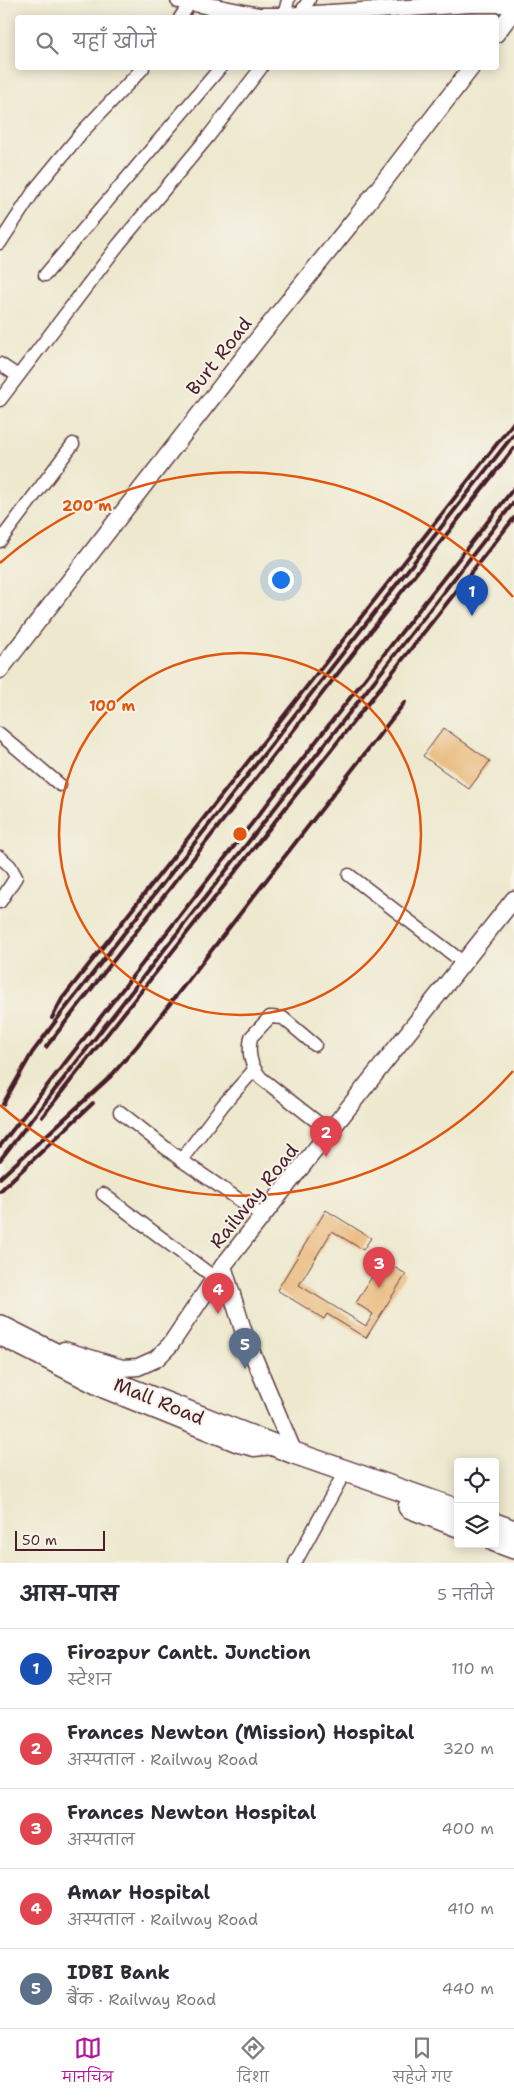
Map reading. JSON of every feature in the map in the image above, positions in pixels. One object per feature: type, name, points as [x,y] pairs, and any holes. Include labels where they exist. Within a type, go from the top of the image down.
[{"type":"highway","name":"Mall Road","points":[[1,1331],[106,1380],[287,1450],[454,1509]]},
{"type":"highway","name":"Mall Road","points":[[324,1462],[342,1477],[369,1492],[454,1524]]},
{"type":"highway","points":[[499,1525],[514,1531]]},
{"type":"highway","points":[[499,1542],[514,1548]]},
{"type":"street","points":[[288,0],[292,15]]},
{"type":"street","points":[[295,15],[309,0]]},
{"type":"street","points":[[181,15],[185,2],[219,5],[252,15]]},
{"type":"street","points":[[320,15],[471,4],[514,4]]},
{"type":"street","points":[[499,30],[514,10]]},
{"type":"street","points":[[0,243],[36,188],[84,131],[142,70]]},
{"type":"street","points":[[45,275],[218,70]]},
{"type":"street","points":[[0,400],[119,244],[208,137],[259,70]]},
{"type":"street","name":"Burt Road","points":[[0,670],[260,335],[358,215],[469,70]]},
{"type":"street","points":[[0,364],[18,376]]},
{"type":"street","points":[[0,541],[73,444]]},
{"type":"street","points":[[0,734],[60,784]]},
{"type":"street","points":[[0,857],[10,866],[16,877],[0,902]]},
{"type":"street","points":[[348,875],[464,963]]},
{"type":"street","name":"Railway Road","points":[[287,1450],[246,1336],[219,1272],[385,1060],[514,900]]},
{"type":"street","points":[[315,1045],[283,1018],[270,1017],[251,1037],[250,1060],[254,1070],[330,1132]]},
{"type":"street","points":[[181,1160],[223,1105],[254,1070]]},
{"type":"street","points":[[120,1112],[181,1160],[264,1216]]},
{"type":"street","points":[[1,1331],[122,1368],[138,1367],[156,1359],[170,1345],[219,1272],[103,1194]]},
{"type":"street","points":[[1,1331],[104,1392],[238,1446],[254,1450],[287,1450]]},
{"type":"street","points":[[295,1563],[342,1477]]},
{"type":"building","points":[[444,728],[490,761],[469,789],[423,756]]},
{"type":"building","points":[[326,1210],[371,1238],[363,1250],[332,1231],[299,1285],[366,1326],[373,1314],[356,1303],[382,1260],[406,1274],[366,1338],[327,1314],[324,1319],[277,1290]]},
{"type":"railway","points":[[52,1018],[62,999],[514,422]]},
{"type":"railway","points":[[3,1104],[32,1053],[61,1014],[514,434]]},
{"type":"railway","points":[[46,1047],[514,448]]},
{"type":"railway","points":[[0,1146],[514,488]]},
{"type":"railway","points":[[0,1160],[514,502]]},
{"type":"railway","points":[[42,1117],[514,518]]},
{"type":"railway","points":[[0,1178],[111,1076],[137,1046],[405,702]]},
{"type":"railway","points":[[0,1191],[93,1103]]},
{"type":"place","name":"Firozpur Cantt. Junction","points":[[472,616]]},
{"type":"place","name":"Frances Newton (Mission) Hospital","points":[[326,1157]]},
{"type":"place","name":"Frances Newton Hospital","points":[[379,1288]]},
{"type":"place","name":"Amar Hospital","points":[[218,1314]]},
{"type":"place","name":"IDBI Bank","points":[[245,1369]]}]
